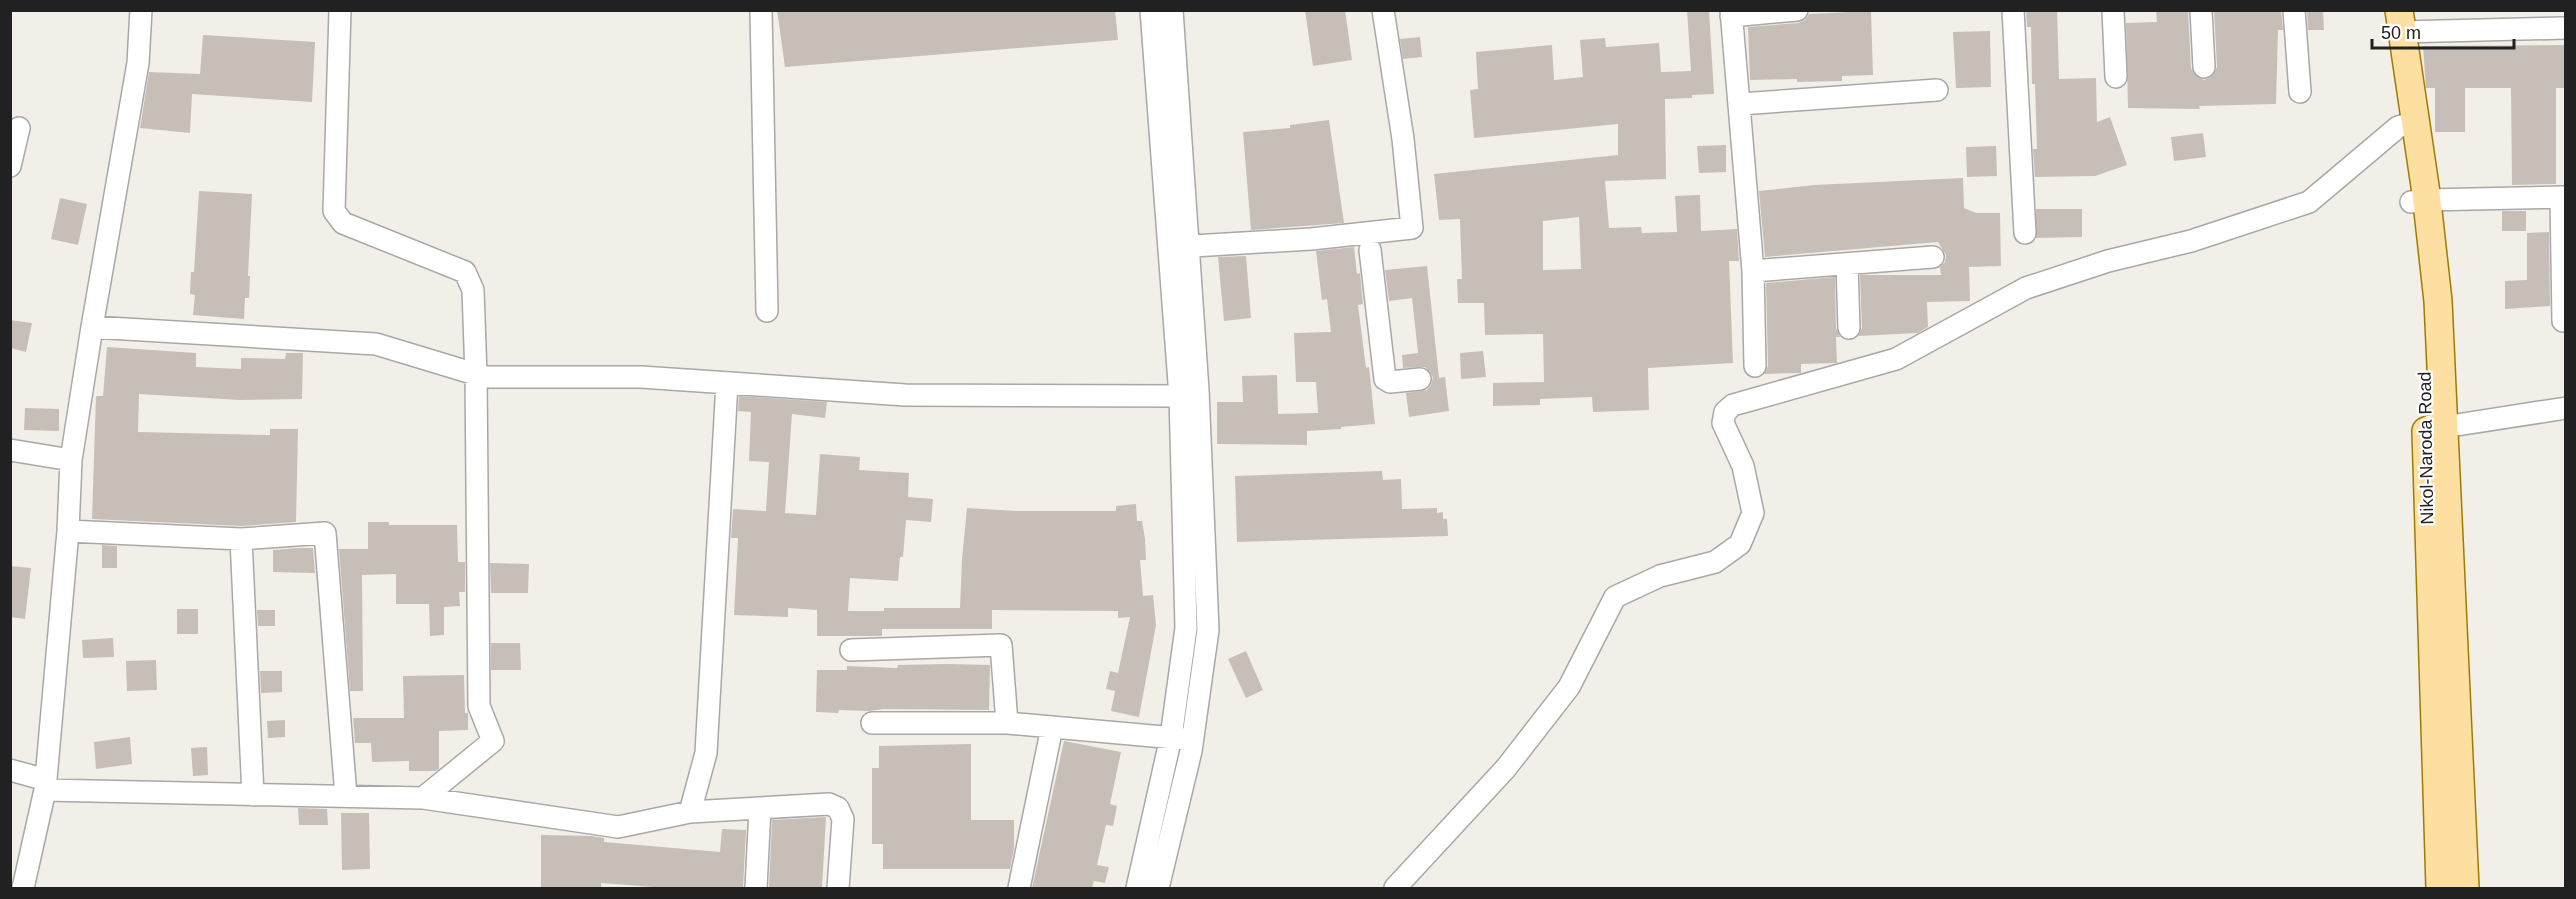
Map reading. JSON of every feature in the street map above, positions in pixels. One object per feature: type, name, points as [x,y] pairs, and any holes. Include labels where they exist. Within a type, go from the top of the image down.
[{"type":"main road","name":"Nikol-Naroda Road","points":[[2381,10],[2407,125],[2419,201],[2422,293],[2435,426],[2440,888]]},
{"type":"main road","points":[[2400,21],[2407,125]]},
{"type":"main road","points":[[2435,426],[2465,888]]},
{"type":"street","points":[[23,888],[45,785],[68,531],[71,460],[138,63],[141,10]]},
{"type":"street","points":[[340,10],[334,211],[343,223],[465,272],[473,290],[479,706],[493,741],[423,798]]},
{"type":"street","points":[[761,10],[767,311]]},
{"type":"street","points":[[1137,888],[1182,739],[1208,630],[1198,390],[1151,10]]},
{"type":"street","points":[[1158,888],[1182,739],[1186,628],[1172,10]]},
{"type":"street","points":[[1179,247],[1311,239],[1369,241],[1412,228],[1403,139],[1383,10]]},
{"type":"street","points":[[1755,366],[1753,271],[1731,13],[1797,10]]},
{"type":"street","points":[[2013,10],[2025,233]]},
{"type":"street","points":[[2113,10],[2116,77]]},
{"type":"street","points":[[2201,10],[2204,67]]},
{"type":"street","points":[[2294,10],[2300,92]]},
{"type":"street","points":[[2400,21],[2565,28]]},
{"type":"street","points":[[1740,104],[1937,90]]},
{"type":"street","points":[[1395,888],[1506,768],[1569,687],[1615,597],[1660,576],[1715,562],[1740,544],[1753,513],[1743,466],[1724,423],[1725,412],[1732,405],[1896,359],[2026,288],[2108,261],[2191,241],[2309,202],[2407,125]]},
{"type":"street","points":[[10,166],[19,128]]},
{"type":"street","points":[[2419,201],[2563,197],[2563,321]]},
{"type":"street","points":[[1369,241],[1385,379],[1390,382],[1420,379]]},
{"type":"street","points":[[1753,271],[1933,257]]},
{"type":"street","points":[[1846,264],[1849,328]]},
{"type":"street","points":[[92,327],[376,344],[485,377],[641,377],[905,395],[1180,396]]},
{"type":"street","points":[[690,812],[706,753],[727,383]]},
{"type":"street","points":[[2435,426],[2565,408]]},
{"type":"street","points":[[10,450],[71,460]]},
{"type":"street","points":[[68,531],[241,539],[325,533],[346,796]]},
{"type":"street","points":[[241,539],[252,795]]},
{"type":"street","points":[[851,650],[1001,645],[1006,723]]},
{"type":"street","points":[[872,723],[1006,723],[1182,739]]},
{"type":"street","points":[[1019,888],[1052,727]]},
{"type":"street","points":[[10,770],[45,785],[252,795],[423,798],[618,827],[690,812],[829,804],[838,808],[843,819],[838,888]]},
{"type":"street","points":[[756,888],[760,808]]},
{"type":"building","points":[[777,10],[1115,10],[1118,40],[785,67]]},
{"type":"building","points":[[1305,10],[1345,10],[1352,60],[1313,66]]},
{"type":"building","points":[[1687,10],[1709,10],[1714,94],[1665,99],[1666,179],[1605,181],[1609,228],[1641,227],[1642,233],[1677,232],[1675,196],[1700,195],[1701,231],[1737,229],[1739,261],[1729,261],[1733,363],[1648,368],[1649,410],[1593,412],[1592,397],[1540,399],[1540,405],[1493,406],[1493,383],[1544,382],[1543,334],[1485,335],[1484,303],[1458,303],[1457,279],[1462,279],[1460,219],[1439,220],[1434,174],[1618,155],[1618,124],[1474,138],[1470,90],[1478,89],[1476,52],[1552,45],[1554,80],[1583,77],[1580,40],[1605,38],[1606,47],[1659,43],[1661,72],[1691,71]],"holes":[[[1579,217],[1581,269],[1543,270],[1543,221]]]},
{"type":"building","points":[[2026,10],[2057,10],[2059,79],[2096,78],[2097,122],[2110,117],[2127,165],[2095,176],[2035,177],[2033,149],[2037,149],[2035,84],[2032,84],[2031,27],[2027,27]]},
{"type":"building","points":[[2156,10],[2188,10],[2191,68],[2194,74],[2204,80],[2211,77],[2217,67],[2214,10],[2281,10],[2283,30],[2278,30],[2276,104],[2199,106],[2200,109],[2128,108],[2126,23],[2157,22]]},
{"type":"building","points":[[2307,10],[2323,10],[2324,30],[2308,30]]},
{"type":"building","points":[[1871,11],[1873,75],[1842,76],[1842,81],[1750,80],[1748,27],[1798,23],[1805,20],[1809,14]]},
{"type":"building","points":[[1990,31],[1991,87],[1956,88],[1953,32]]},
{"type":"building","points":[[203,35],[315,42],[312,102],[192,94],[190,133],[140,128],[149,72],[200,74]]},
{"type":"building","points":[[1420,37],[1422,57],[1403,59],[1400,39]]},
{"type":"building","points":[[2565,45],[2565,88],[2556,88],[2556,184],[2512,185],[2511,88],[2465,88],[2465,132],[2435,132],[2435,88],[2426,88],[2423,46]]},
{"type":"building","points":[[1329,120],[1344,223],[1251,230],[1243,132],[1290,128],[1290,125]]},
{"type":"building","points":[[2203,133],[2206,157],[2174,161],[2171,137]]},
{"type":"building","points":[[1726,145],[1726,172],[1699,173],[1697,146]]},
{"type":"building","points":[[1996,146],[1997,176],[1967,177],[1966,147]]},
{"type":"building","points":[[1963,178],[1964,208],[1976,213],[2000,213],[2001,266],[1969,267],[1970,301],[1927,302],[1928,327],[1918,333],[1858,336],[1862,328],[1860,275],[1941,275],[1940,267],[1945,262],[1946,255],[1938,242],[1765,257],[1759,191],[1814,185]]},
{"type":"building","points":[[199,191],[252,194],[249,298],[245,298],[244,319],[193,315],[195,295],[190,294],[191,272],[194,272]]},
{"type":"building","points":[[60,198],[87,204],[78,245],[51,239]]},
{"type":"building","points":[[2036,209],[2082,209],[2082,237],[2036,238]]},
{"type":"building","points":[[2502,211],[2526,211],[2526,231],[2502,231]]},
{"type":"building","points":[[2549,232],[2550,306],[2505,309],[2505,281],[2527,280],[2527,233]]},
{"type":"building","points":[[1354,247],[1357,274],[1360,273],[1363,304],[1358,305],[1366,368],[1369,367],[1375,424],[1307,431],[1307,445],[1217,444],[1217,402],[1243,402],[1242,376],[1277,375],[1278,414],[1318,413],[1316,382],[1296,382],[1294,333],[1331,332],[1327,299],[1322,300],[1316,251]]},
{"type":"building","points":[[1246,256],[1251,318],[1224,321],[1218,257]]},
{"type":"building","points":[[1427,266],[1439,378],[1445,377],[1449,411],[1409,417],[1406,393],[1427,390],[1433,377],[1425,367],[1403,368],[1402,355],[1418,353],[1412,298],[1389,301],[1385,270]]},
{"type":"building","points":[[1835,277],[1836,328],[1840,337],[1836,337],[1837,363],[1801,364],[1801,373],[1764,374],[1768,366],[1766,283]]},
{"type":"building","points":[[10,320],[32,323],[26,352],[10,348]]},
{"type":"building","points":[[107,347],[196,353],[196,367],[241,369],[241,358],[285,359],[286,353],[303,353],[302,399],[240,400],[139,394],[138,432],[270,435],[270,429],[298,429],[296,522],[241,526],[92,519],[96,396],[103,396]]},
{"type":"building","points":[[1483,351],[1486,377],[1461,379],[1460,353]]},
{"type":"building","points":[[739,396],[827,402],[825,418],[792,414],[785,513],[816,515],[820,454],[860,457],[859,470],[909,473],[908,497],[933,499],[931,522],[906,520],[903,557],[900,557],[898,581],[850,578],[848,611],[884,611],[884,608],[960,608],[967,508],[1016,511],[1116,511],[1116,506],[1136,504],[1137,521],[1142,521],[1145,539],[1146,560],[1140,560],[1143,596],[1153,595],[1156,625],[1139,717],[1111,711],[1115,691],[1106,689],[1110,671],[1118,673],[1130,617],[1118,618],[1118,611],[992,610],[992,629],[882,629],[882,636],[817,636],[817,610],[788,608],[788,617],[734,615],[738,538],[731,538],[733,509],[766,511],[769,462],[749,461],[751,412],[738,411]]},
{"type":"building","points":[[25,408],[59,409],[59,431],[24,430]]},
{"type":"building","points":[[1382,471],[1383,480],[1401,479],[1402,509],[1437,508],[1437,513],[1443,512],[1443,519],[1447,519],[1448,536],[1237,542],[1235,476]]},
{"type":"building","points":[[368,522],[389,522],[389,525],[457,525],[458,562],[465,562],[465,592],[459,592],[460,606],[444,607],[444,635],[430,636],[429,604],[396,604],[396,574],[362,575],[363,691],[350,691],[339,549],[368,549]]},
{"type":"building","points":[[102,545],[117,546],[117,568],[102,568]]},
{"type":"building","points":[[313,548],[315,573],[273,572],[273,550]]},
{"type":"building","points":[[490,563],[529,564],[528,593],[491,593]]},
{"type":"building","points":[[10,566],[31,568],[25,619],[10,617]]},
{"type":"building","points":[[177,609],[198,609],[198,634],[177,634]]},
{"type":"building","points":[[257,610],[275,610],[275,626],[258,626]]},
{"type":"building","points":[[113,638],[114,657],[83,658],[82,640]]},
{"type":"building","points":[[491,643],[520,643],[521,670],[491,670]]},
{"type":"building","points":[[1246,651],[1263,690],[1246,698],[1228,659]]},
{"type":"building","points":[[156,660],[157,690],[127,691],[126,661]]},
{"type":"building","points":[[898,665],[990,665],[989,710],[883,709],[839,710],[838,713],[816,712],[817,670],[847,670],[847,666],[897,668]]},
{"type":"building","points":[[260,671],[282,671],[282,692],[261,693]]},
{"type":"building","points":[[464,675],[468,730],[439,731],[439,769],[436,771],[409,771],[409,761],[372,762],[371,743],[355,743],[353,718],[404,718],[403,676]]},
{"type":"building","points":[[285,720],[285,737],[268,738],[267,721]]},
{"type":"building","points":[[130,737],[132,764],[96,769],[94,742]]},
{"type":"building","points":[[1064,741],[1121,752],[1110,804],[1117,806],[1113,826],[1106,825],[1097,865],[1109,867],[1105,883],[1094,881],[1092,888],[1032,888]]},
{"type":"building","points":[[971,744],[971,820],[1014,820],[1014,848],[1010,869],[883,869],[883,844],[872,844],[872,768],[879,768],[879,746]]},
{"type":"building","points":[[207,747],[208,775],[193,776],[191,748]]},
{"type":"building","points":[[298,808],[327,809],[328,825],[299,825]]},
{"type":"building","points":[[341,813],[369,813],[370,869],[342,870]]},
{"type":"building","points":[[826,817],[822,888],[769,888],[772,820]]},
{"type":"building","points":[[722,829],[746,830],[743,888],[666,888],[601,883],[601,888],[541,888],[541,835],[592,836],[604,838],[604,842],[720,852]]}]
